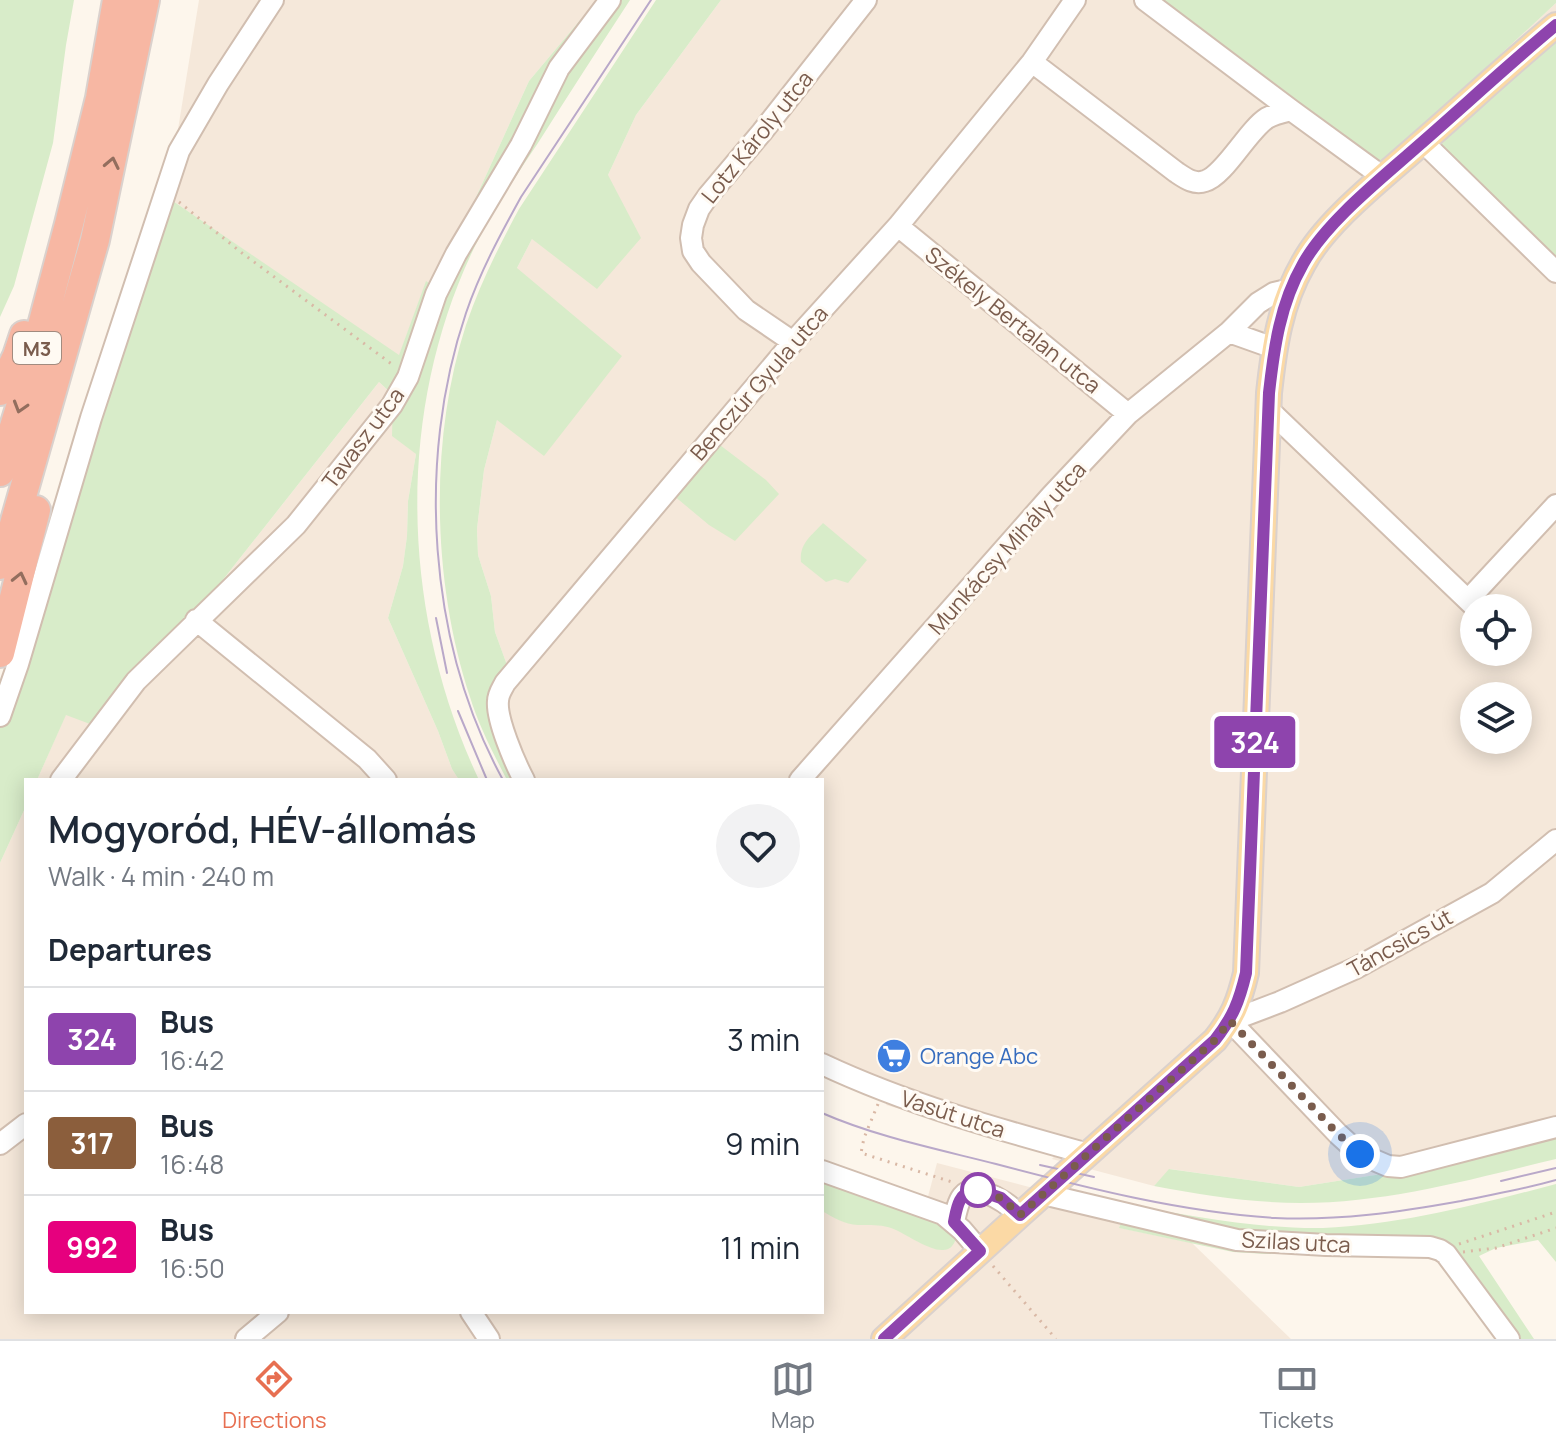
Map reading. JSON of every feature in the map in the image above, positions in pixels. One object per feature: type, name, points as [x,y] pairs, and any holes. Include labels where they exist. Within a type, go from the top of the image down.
[{"type":"highway","name":"M3","points":[[0,472],[69,224],[100,98],[117,0]]},
{"type":"highway","name":"M3","points":[[0,565],[31,468],[95,240],[145,0]]},
{"type":"highway","points":[[0,391],[69,224]]},
{"type":"highway","points":[[0,653],[87,306],[95,240]]},
{"type":"main road","points":[[884,1339],[1215,1040],[1230,1021],[1246,973],[1269,410],[1274,348],[1282,311],[1303,263],[1326,233],[1383,177],[1555,28]]},
{"type":"street","points":[[0,716],[91,418],[179,151],[273,0]]},
{"type":"street","name":"Tavasz utca","points":[[63,778],[136,681],[296,525],[392,405],[408,377],[436,294],[456,254],[521,145],[559,68],[610,0]]},
{"type":"street","name":"Lotz Károly utca","points":[[793,342],[746,310],[701,263],[693,251],[693,225],[708,196],[866,0]]},
{"type":"street","name":"Benczúr Gyula utca","points":[[523,778],[497,704],[505,683],[793,342],[898,226],[1032,62],[1075,0]]},
{"type":"street","points":[[1145,0],[1383,177]]},
{"type":"street","points":[[1032,62],[1176,172],[1196,182],[1205,181],[1216,174],[1266,119],[1291,110]]},
{"type":"street","points":[[1423,142],[1556,272]]},
{"type":"street","name":"Székely Bertalan utca","points":[[898,226],[1128,414]]},
{"type":"street","name":"Munkácsy Mihály utca","points":[[802,778],[1051,496],[1128,414],[1229,332],[1258,303],[1274,293],[1291,289]]},
{"type":"street","points":[[1229,332],[1274,348]]},
{"type":"street","points":[[1269,410],[1462,594]]},
{"type":"street","points":[[1480,594],[1556,505]]},
{"type":"street","points":[[196,620],[367,759],[384,778]]},
{"type":"street","name":"Táncsics út","points":[[1230,1021],[1356,968],[1492,893],[1556,840]]},
{"type":"street","points":[[1230,1021],[1338,1134],[1360,1154],[1388,1166],[1401,1167],[1556,1127]]},
{"type":"street","name":"Vasút utca","points":[[824,1065],[882,1091],[964,1119],[1088,1154]]},
{"type":"street","points":[[0,1144],[24,1126]]},
{"type":"street","points":[[824,1172],[935,1211],[954,1222],[980,1251]]},
{"type":"street","points":[[954,1222],[961,1198],[975,1189],[1001,1198],[1020,1215]]},
{"type":"street","name":"Szilas utca","points":[[1043,1194],[1237,1240],[1430,1247],[1443,1252]]},
{"type":"street","points":[[1443,1252],[1509,1339]]},
{"type":"street","points":[[246,1339],[276,1314]]},
{"type":"street","points":[[472,1314],[489,1339]]},
{"type":"path","points":[[165,191],[242,253],[408,377]]},
{"type":"path","points":[[882,1091],[861,1153],[975,1189]]},
{"type":"path","points":[[1443,1252],[1556,1212]]},
{"type":"path","points":[[1443,1252],[1496,1248],[1556,1228]]},
{"type":"path","points":[[980,1251],[1056,1339]]},
{"type":"shaded area","points":[[199,0],[597,0],[529,81],[435,287],[426,282],[399,356],[167,197]]},
{"type":"shaded area","points":[[721,0],[1162,0],[1378,167],[1556,3],[1556,1135],[1407,1170],[1299,1187],[1170,1169],[1154,1186],[1052,1159],[1057,1153],[886,1105],[890,1098],[824,1068],[824,778],[521,778],[498,677],[507,665],[495,632],[491,596],[478,555],[477,529],[484,470],[497,420],[517,268],[532,239],[608,175],[636,115]]},
{"type":"shaded area","points":[[379,382],[393,395],[416,454],[408,501],[403,566],[388,618],[458,778],[38,778],[66,714],[188,624]]},
{"type":"shaded area","points":[[24,810],[24,1314],[824,1314],[824,1168],[927,1200],[937,1163],[1033,1188],[1041,1182],[1129,1205],[1120,1228],[1192,1243],[1291,1339],[0,1339],[0,863]]},
{"type":"green space","points":[[0,0],[74,0],[53,143],[14,286],[0,317]]},
{"type":"green space","points":[[597,0],[630,0],[489,219],[449,310],[430,377],[420,445],[417,513],[422,582],[434,650],[453,716],[478,778],[458,778],[452,769],[388,618],[403,566],[408,501],[416,454],[392,436],[393,395],[379,382],[188,624],[98,727],[66,715],[38,778],[24,778],[24,810],[0,863],[0,721],[167,197],[399,355],[426,281],[435,287],[529,81]]},
{"type":"green space","points":[[656,0],[721,0],[636,115],[608,175],[641,238],[597,289],[532,239],[517,268],[622,356],[544,456],[497,420],[484,470],[477,529],[478,555],[491,596],[495,632],[507,665],[498,677],[521,778],[506,778],[474,708],[457,653],[442,559],[441,463],[454,369],[466,325],[497,251],[519,209]]},
{"type":"green space","points":[[1162,0],[1556,0],[1556,3],[1378,168]]},
{"type":"green space","points":[[1556,38],[1556,265],[1437,144]]},
{"type":"green space","points":[[716,442],[766,480],[779,494],[735,541],[709,525],[673,495]]},
{"type":"green space","points":[[823,523],[867,560],[848,583],[835,579],[826,582],[801,562],[804,545]]},
{"type":"green space","points":[[1556,1135],[1556,1159],[1430,1188],[1366,1199],[1264,1202],[1154,1186],[1169,1169],[1299,1187],[1407,1170]]},
{"type":"green space","points":[[824,1178],[933,1219],[956,1239],[948,1249],[938,1250],[891,1228],[853,1224],[824,1212]]},
{"type":"green space","points":[[1556,1184],[1556,1262],[1538,1240],[1496,1248],[1479,1256],[1534,1339],[1500,1339],[1445,1263],[1428,1254],[1233,1252],[1119,1228],[1129,1205],[1250,1224],[1323,1228],[1411,1218]]},
{"type":"tram line","points":[[502,778],[478,727],[459,670],[445,611],[438,550],[436,489],[440,429],[450,370],[466,313],[513,211],[651,0]]},
{"type":"tram line","points":[[436,618],[447,673]]},
{"type":"tram line","points":[[458,711],[486,778]]},
{"type":"tram line","points":[[824,1114],[886,1136],[1065,1182],[1169,1205],[1240,1215],[1299,1219],[1369,1215],[1461,1201],[1556,1180]]},
{"type":"tram line","points":[[1040,1165],[1094,1177]]},
{"type":"tram line","points":[[1501,1181],[1556,1168]]},
{"type":"bus line","name":"324","points":[[884,1339],[980,1251],[954,1222],[956,1208],[964,1194],[975,1189],[1001,1198],[1020,1215],[1215,1040],[1230,1021],[1246,973],[1269,393],[1282,311],[1303,263],[1341,217],[1556,25]]},
{"type":"place","name":"Orange Abc","points":[[894,1056]]},
{"type":"route","points":[[978,1190],[975,1189],[1001,1198],[1020,1215],[1215,1040],[1230,1021],[1360,1154]]}]
